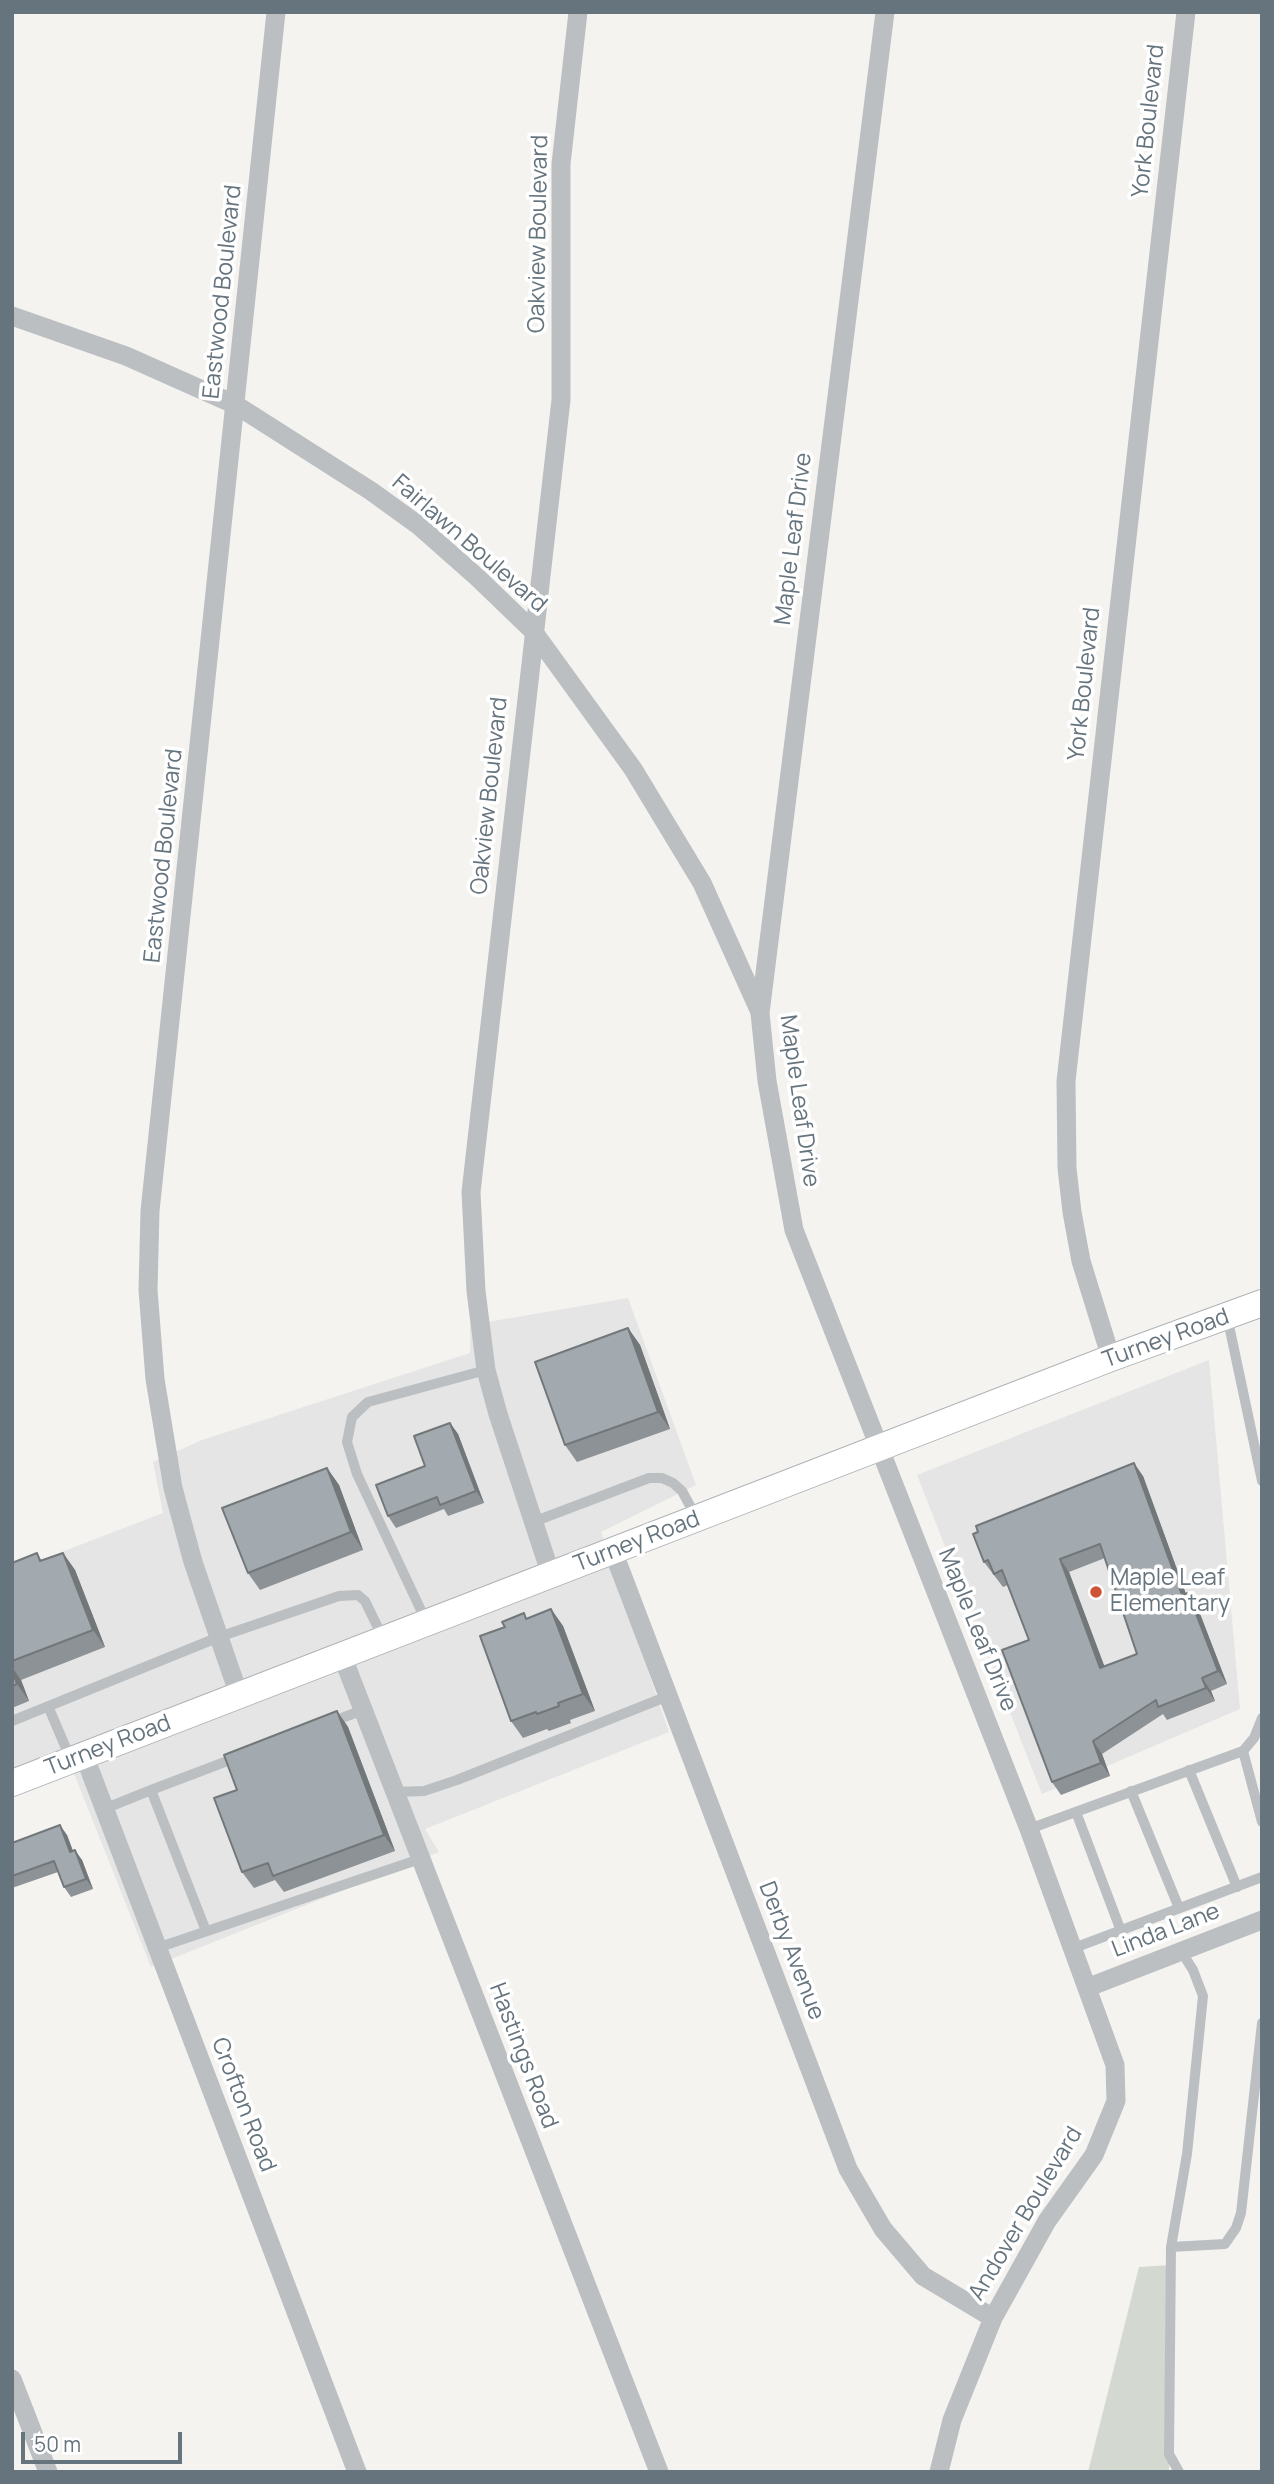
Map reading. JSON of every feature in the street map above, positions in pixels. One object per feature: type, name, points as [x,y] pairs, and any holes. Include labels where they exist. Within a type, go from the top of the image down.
[{"type":"main road","name":"Turney Road","points":[[12,1783],[239,1695],[343,1658],[1111,1358],[1262,1303]]},
{"type":"street","name":"Eastwood Boulevard","points":[[239,1695],[173,1488],[155,1379],[148,1290],[150,1212],[276,12]]},
{"type":"street","name":"Oakview Boulevard","points":[[551,1575],[486,1370],[476,1291],[471,1192],[561,400],[561,164],[578,12]]},
{"type":"street","name":"Maple Leaf Drive","points":[[885,12],[760,1013],[772,1114],[794,1230],[1089,1987],[1115,2065],[1116,2101]]},
{"type":"street","name":"York Boulevard","points":[[1111,1358],[1081,1261],[1072,1212],[1067,1168],[1066,1082],[1185,12]]},
{"type":"street","name":"Fairlawn Boulevard","points":[[12,316],[126,356],[236,405],[371,491],[418,525],[533,631],[633,769],[669,825],[702,883],[760,1013]]},
{"type":"street","name":"Derby Avenue","points":[[613,1551],[848,2168],[883,2229],[923,2276],[993,2318]]},
{"type":"street","name":"Hastings Road","points":[[343,1658],[659,2472]]},
{"type":"street","name":"Crofton Road","points":[[78,1758],[104,1809],[357,2472]]},
{"type":"street","name":"Linda Lane","points":[[1089,1987],[1181,1951],[1260,1925]]},
{"type":"street","name":"Andover Boulevard","points":[[939,2472],[953,2420],[993,2318],[1047,2221],[1094,2155],[1116,2101]]},
{"type":"street","points":[[12,2379],[48,2472]]},
{"type":"lane","points":[[1227,1316],[1262,1481]]},
{"type":"lane","points":[[428,1624],[357,1474],[347,1441],[352,1417],[368,1402],[486,1370]]},
{"type":"lane","points":[[533,1522],[638,1481],[662,1478],[682,1491],[697,1519]]},
{"type":"lane","points":[[12,1721],[219,1637],[348,1594],[358,1595],[365,1601],[385,1641]]},
{"type":"lane","points":[[394,1792],[413,1793],[446,1784],[668,1696]]},
{"type":"lane","points":[[48,1706],[78,1758]]},
{"type":"lane","points":[[322,1725],[363,1710]]},
{"type":"lane","points":[[1029,1829],[1243,1751],[1254,1738],[1262,1718]]},
{"type":"lane","points":[[1243,1751],[1262,1822]]},
{"type":"lane","points":[[104,1809],[250,1752]]},
{"type":"lane","points":[[1189,1770],[1237,1887]]},
{"type":"lane","points":[[151,1790],[206,1931]]},
{"type":"lane","points":[[1131,1791],[1179,1908]]},
{"type":"lane","points":[[1076,1812],[1121,1931]]},
{"type":"lane","points":[[157,1948],[421,1859]]},
{"type":"lane","points":[[1074,1948],[1262,1877]]},
{"type":"lane","points":[[1179,2472],[1169,2454],[1171,2247],[1187,2154],[1203,1996],[1193,1970],[1181,1951]]},
{"type":"lane","points":[[1171,2247],[1224,2244],[1236,2228],[1241,2213],[1262,2024]]},
{"type":"shaded area","points":[[628,1298],[696,1485],[601,1532],[669,1732],[425,1829],[439,1852],[151,1967],[73,1771],[12,1795],[12,1571],[163,1513],[153,1462],[202,1440],[470,1353],[470,1325]]},
{"type":"shaded area","name":"Maple Leaf Elementary","points":[[1209,1360],[1240,1709],[1042,1794],[917,1475]]},
{"type":"shaded area","points":[[1171,2265],[1169,2472],[1088,2472],[1139,2267]]},
{"type":"building","points":[[628,1328],[658,1412],[565,1445],[535,1362]]},
{"type":"building","points":[[450,1423],[476,1491],[440,1505],[437,1497],[388,1516],[376,1485],[425,1466],[414,1436]]},
{"type":"building","points":[[1134,1463],[1182,1595],[1188,1593],[1218,1671],[1202,1678],[1206,1688],[1158,1707],[1156,1700],[1093,1741],[1101,1763],[1052,1782],[1002,1650],[1029,1640],[1002,1570],[994,1574],[988,1560],[984,1562],[973,1534],[978,1532],[976,1526]],"holes":[[[1100,1544],[1137,1654],[1100,1668],[1060,1559]]]},
{"type":"building","points":[[327,1468],[351,1532],[248,1573],[222,1508]]},
{"type":"building","points":[[37,1553],[40,1561],[63,1553],[93,1630],[12,1661],[12,1563]]},
{"type":"building","points":[[551,1609],[583,1694],[558,1703],[559,1706],[511,1721],[480,1636],[505,1627],[502,1622],[524,1613],[526,1619]]},
{"type":"building","points":[[12,1671],[17,1684],[12,1686]]},
{"type":"building","points":[[337,1711],[384,1835],[273,1876],[268,1863],[242,1872],[214,1798],[237,1790],[224,1755]]},
{"type":"building","points":[[60,1825],[70,1852],[75,1850],[86,1879],[64,1887],[54,1861],[12,1876],[12,1843]]},
{"type":"place","name":"Maple Leaf Elementary","points":[[1096,1592]]}]
